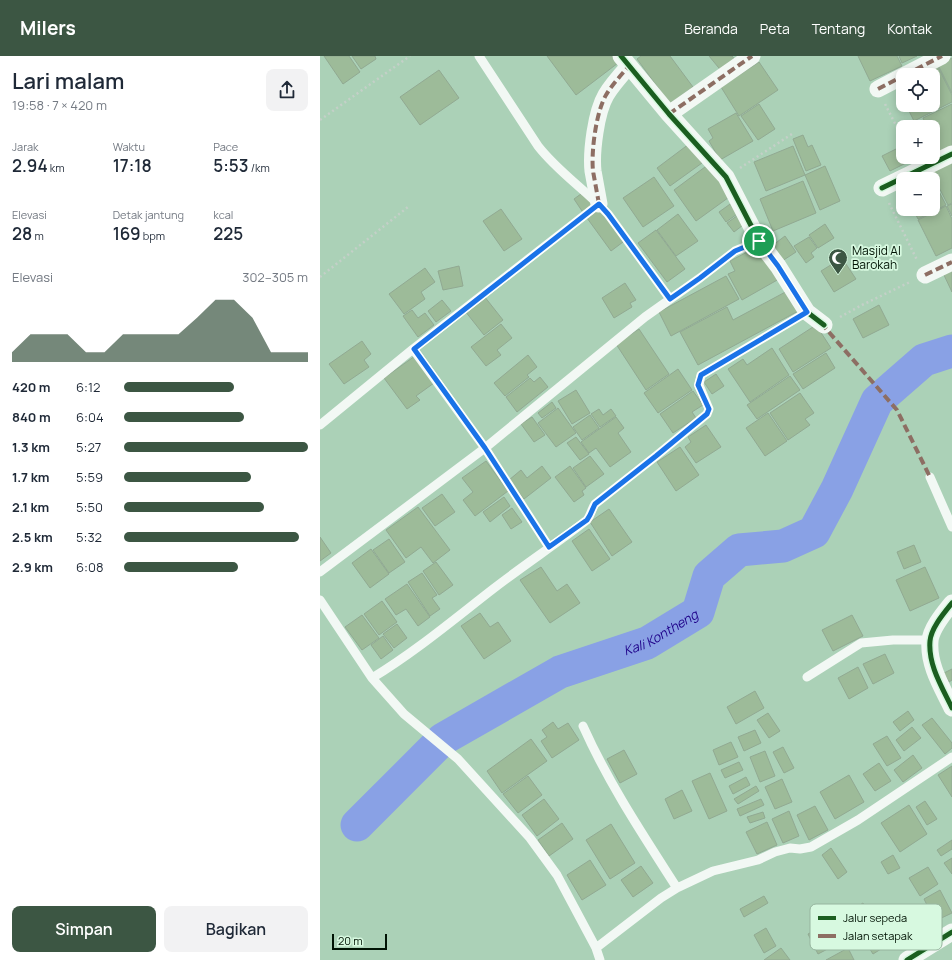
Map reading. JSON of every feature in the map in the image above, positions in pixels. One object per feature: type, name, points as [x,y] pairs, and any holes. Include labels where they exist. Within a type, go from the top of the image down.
[{"type":"street","points":[[669,114],[752,56]]},
{"type":"street","points":[[919,68],[942,56]]},
{"type":"street","points":[[599,204],[593,170],[596,126],[600,109],[606,95],[625,61],[669,114],[726,176],[759,241],[778,266],[807,312],[824,325]]},
{"type":"street","points":[[878,89],[896,80]]},
{"type":"street","points":[[882,188],[952,154]]},
{"type":"street","points":[[925,275],[952,262]]},
{"type":"street","points":[[952,603],[938,621],[930,640],[931,664],[952,708]]},
{"type":"street","points":[[942,938],[952,932]]},
{"type":"street","points":[[907,960],[923,950]]},
{"type":"lane","points":[[479,56],[538,146],[548,158],[608,214],[670,299]]},
{"type":"lane","points":[[320,425],[414,349],[599,204]]},
{"type":"lane","points":[[320,572],[485,448],[645,317],[735,251],[759,241]]},
{"type":"lane","points":[[372,678],[422,644],[549,547],[587,520],[595,504],[707,414],[709,409],[698,385],[701,375],[807,312]]},
{"type":"lane","points":[[414,349],[485,448],[549,547]]},
{"type":"lane","points":[[930,477],[952,527]]},
{"type":"lane","points":[[320,600],[372,678],[404,714],[458,759],[530,838],[557,875],[596,948],[600,960]]},
{"type":"lane","points":[[807,677],[861,643],[893,640],[930,640]]},
{"type":"lane","points":[[583,726],[596,756],[618,796],[677,888]]},
{"type":"lane","points":[[596,948],[661,898],[677,888],[713,871],[758,860],[775,852],[790,848],[800,849],[811,847],[858,820],[952,758]]},
{"type":"path","points":[[320,120],[410,56]]},
{"type":"path","points":[[878,89],[896,125]]},
{"type":"path","points":[[726,176],[792,134]]},
{"type":"path","points":[[824,325],[862,304],[925,275],[882,188]]},
{"type":"path","points":[[320,277],[408,207]]},
{"type":"building","points":[[324,56],[349,56],[360,72],[343,84]]},
{"type":"building","points":[[352,56],[375,56],[376,59],[361,69]]},
{"type":"building","points":[[547,56],[612,56],[618,63],[576,95]]},
{"type":"building","points":[[641,56],[670,56],[693,87],[670,104],[637,59]]},
{"type":"building","points":[[709,56],[732,56],[737,62],[723,73]]},
{"type":"building","points":[[858,56],[897,56],[902,66],[870,81]]},
{"type":"building","points":[[899,56],[917,56],[902,63]]},
{"type":"building","points":[[952,58],[952,93],[940,68],[938,65]]},
{"type":"building","points":[[759,62],[778,90],[739,116],[721,87]]},
{"type":"building","points":[[439,70],[459,98],[420,125],[400,97]]},
{"type":"building","points":[[940,71],[952,95],[952,102],[940,108]]},
{"type":"building","points":[[759,104],[775,129],[758,140],[741,116]]},
{"type":"building","points":[[952,104],[952,148],[941,154],[940,120],[924,120],[923,118],[935,112],[940,112],[940,110]]},
{"type":"building","points":[[910,112],[932,112],[916,120],[914,120]]},
{"type":"building","points":[[736,113],[753,141],[720,160],[709,141],[713,138],[708,129]]},
{"type":"building","points":[[803,135],[808,147],[812,145],[821,165],[806,171],[793,139]]},
{"type":"building","points":[[689,144],[702,163],[670,186],[657,168]]},
{"type":"building","points":[[793,146],[805,175],[766,191],[754,162]]},
{"type":"building","points":[[896,149],[896,164],[904,164],[890,171],[882,156]]},
{"type":"building","points":[[952,159],[952,203],[948,205],[940,189],[940,172],[931,172],[930,170]]},
{"type":"building","points":[[709,164],[732,195],[696,221],[674,190]]},
{"type":"building","points":[[825,166],[840,201],[820,210],[805,175]]},
{"type":"building","points":[[654,177],[674,206],[643,227],[623,198]]},
{"type":"building","points":[[803,181],[816,213],[773,231],[760,199]]},
{"type":"building","points":[[585,191],[595,206],[584,214],[574,199]]},
{"type":"building","points":[[940,193],[946,205],[940,208]]},
{"type":"building","points":[[733,202],[740,212],[726,222],[719,212]]},
{"type":"building","points":[[952,204],[952,216],[947,206]]},
{"type":"building","points":[[946,206],[952,219],[952,248],[936,256],[918,220],[926,216],[940,216],[940,209]]},
{"type":"building","points":[[501,209],[522,239],[504,251],[483,221]]},
{"type":"building","points":[[600,209],[623,242],[611,251],[587,218]]},
{"type":"building","points":[[741,213],[747,222],[734,232],[727,223]]},
{"type":"building","points":[[678,214],[698,241],[676,256],[657,230]]},
{"type":"building","points":[[916,216],[924,216],[918,219]]},
{"type":"building","points":[[825,224],[834,238],[818,248],[809,235]]},
{"type":"building","points":[[656,230],[685,269],[667,282],[638,243]]},
{"type":"building","points":[[785,236],[796,252],[779,263],[769,248]]},
{"type":"building","points":[[809,237],[817,248],[811,253],[814,257],[806,263],[794,246]]},
{"type":"building","points":[[761,245],[779,279],[742,300],[728,274],[735,271],[730,261]]},
{"type":"building","name":"Masjid Al Barokah","points":[[842,258],[856,279],[834,292],[821,271]]},
{"type":"building","points":[[459,266],[463,286],[443,290],[438,271]]},
{"type":"building","points":[[425,268],[435,282],[421,292],[425,299],[404,314],[389,294]]},
{"type":"building","points":[[952,268],[952,292],[943,273]]},
{"type":"building","points":[[726,276],[739,299],[671,336],[659,312]]},
{"type":"building","points":[[625,283],[636,300],[630,303],[632,307],[614,318],[602,298]]},
{"type":"building","points":[[791,289],[802,309],[698,365],[680,332],[727,307],[733,320]]},
{"type":"building","points":[[484,296],[503,320],[484,335],[465,311]]},
{"type":"building","points":[[442,300],[451,311],[436,322],[428,311]]},
{"type":"building","points":[[879,305],[889,325],[863,338],[853,319]]},
{"type":"building","points":[[412,310],[418,318],[425,313],[434,325],[418,337],[403,316]]},
{"type":"building","points":[[501,324],[512,338],[497,350],[501,355],[486,366],[471,347]]},
{"type":"building","points":[[816,325],[831,348],[793,372],[779,349]]},
{"type":"building","points":[[639,329],[669,374],[646,390],[616,344]]},
{"type":"building","points":[[362,341],[371,354],[364,360],[369,367],[344,384],[329,364]]},
{"type":"building","points":[[772,348],[789,375],[750,402],[728,369],[743,359],[747,365]]},
{"type":"building","points":[[826,353],[835,368],[803,389],[793,374]]},
{"type":"building","points":[[528,355],[537,367],[527,375],[529,377],[505,396],[494,383]]},
{"type":"building","points":[[415,356],[434,383],[416,396],[420,400],[407,409],[384,378]]},
{"type":"building","points":[[678,369],[692,390],[658,413],[644,393]]},
{"type":"building","points":[[716,374],[724,386],[712,394],[704,382]]},
{"type":"building","points":[[790,376],[800,390],[757,419],[747,405]]},
{"type":"building","points":[[540,377],[548,387],[517,412],[506,397],[530,378],[534,382]]},
{"type":"building","points":[[576,390],[590,413],[572,424],[558,401]]},
{"type":"building","points":[[693,391],[703,405],[692,412],[696,418],[673,433],[660,414]]},
{"type":"building","points":[[800,393],[814,413],[805,419],[810,425],[788,440],[770,413]]},
{"type":"building","points":[[552,402],[556,408],[542,418],[538,413]]},
{"type":"building","points":[[558,408],[576,433],[556,447],[538,423]]},
{"type":"building","points":[[599,409],[603,415],[611,409],[616,416],[600,427],[591,414]]},
{"type":"building","points":[[768,413],[787,441],[765,456],[746,428]]},
{"type":"building","points":[[590,415],[599,428],[582,440],[573,427]]},
{"type":"building","points":[[532,417],[545,435],[534,442],[521,424]]},
{"type":"building","points":[[616,417],[624,428],[618,433],[631,452],[610,467],[596,448],[589,453],[581,442]]},
{"type":"building","points":[[706,425],[721,447],[696,463],[685,447],[691,442],[688,437]]},
{"type":"building","points":[[576,437],[589,454],[580,460],[567,443]]},
{"type":"building","points":[[680,447],[699,475],[676,491],[657,462]]},
{"type":"building","points":[[590,456],[604,474],[586,487],[573,468]]},
{"type":"building","points":[[486,461],[508,491],[475,516],[463,500],[473,492],[462,478]]},
{"type":"building","points":[[542,466],[551,478],[524,499],[509,480],[521,470],[527,478]]},
{"type":"building","points":[[570,466],[586,488],[582,491],[584,495],[574,502],[555,477]]},
{"type":"building","points":[[442,494],[455,512],[435,526],[422,508]]},
{"type":"building","points":[[504,497],[510,506],[490,522],[483,512]]},
{"type":"building","points":[[418,507],[450,550],[433,563],[421,547],[406,558],[386,530]]},
{"type":"building","points":[[512,508],[522,522],[511,529],[502,515]]},
{"type":"building","points":[[609,509],[632,542],[612,556],[590,522]]},
{"type":"building","points":[[589,529],[610,559],[592,571],[572,541]]},
{"type":"building","points":[[320,537],[331,553],[320,561]]},
{"type":"building","points":[[389,539],[405,562],[389,573],[373,550]]},
{"type":"building","points":[[914,545],[921,562],[904,569],[897,552]]},
{"type":"building","points":[[371,549],[389,574],[370,588],[352,563]]},
{"type":"building","points":[[436,562],[453,585],[439,595],[423,571]]},
{"type":"building","points":[[541,567],[557,591],[567,584],[580,603],[550,623],[520,580]]},
{"type":"building","points":[[925,567],[939,598],[910,611],[896,580]]},
{"type":"building","points":[[422,573],[437,595],[432,598],[440,609],[430,616],[408,582]]},
{"type":"building","points":[[407,584],[430,617],[418,626],[406,609],[396,615],[385,599]]},
{"type":"building","points":[[382,601],[397,622],[379,635],[364,614]]},
{"type":"building","points":[[480,613],[490,627],[498,622],[511,641],[484,659],[461,626]]},
{"type":"building","points":[[362,615],[379,638],[362,650],[345,627]]},
{"type":"building","points":[[852,615],[863,636],[833,651],[822,630]]},
{"type":"building","points":[[397,624],[407,638],[394,648],[383,634]]},
{"type":"building","points":[[383,636],[393,650],[381,659],[371,645]]},
{"type":"building","points":[[885,654],[894,673],[873,684],[863,664]]},
{"type":"building","points":[[858,667],[868,688],[849,699],[838,678]]},
{"type":"building","points":[[952,669],[952,680],[949,682],[944,673]]},
{"type":"building","points":[[755,691],[764,708],[736,724],[727,707]]},
{"type":"building","points":[[908,711],[914,720],[900,731],[893,722]]},
{"type":"building","points":[[768,713],[780,731],[769,738],[757,720]]},
{"type":"building","points":[[932,718],[952,743],[952,748],[945,754],[922,725]]},
{"type":"building","points":[[553,722],[558,729],[568,723],[579,740],[552,758],[541,741],[547,737],[542,730]]},
{"type":"building","points":[[912,727],[921,738],[904,751],[896,740]]},
{"type":"building","points":[[755,730],[761,743],[744,751],[738,737]]},
{"type":"building","points":[[887,736],[901,758],[887,766],[873,744]]},
{"type":"building","points":[[531,739],[547,761],[502,793],[487,771]]},
{"type":"building","points":[[731,742],[738,757],[719,765],[713,750]]},
{"type":"building","points":[[783,747],[794,768],[784,773],[773,752]]},
{"type":"building","points":[[624,750],[637,774],[620,783],[607,759]]},
{"type":"building","points":[[765,751],[775,776],[760,782],[750,757]]},
{"type":"building","points":[[913,755],[922,768],[903,782],[894,770]]},
{"type":"building","points":[[739,762],[743,770],[725,778],[721,770]]},
{"type":"building","points":[[879,763],[891,781],[875,791],[863,774]]},
{"type":"building","points":[[952,766],[952,797],[938,775]]},
{"type":"building","points":[[710,773],[727,811],[709,819],[692,781]]},
{"type":"building","points":[[849,775],[864,802],[835,819],[820,792]]},
{"type":"building","points":[[528,776],[542,795],[518,813],[503,794]]},
{"type":"building","points":[[746,777],[750,785],[733,794],[729,786]]},
{"type":"building","points":[[782,779],[792,802],[775,809],[765,787]]},
{"type":"building","points":[[756,786],[759,791],[738,804],[734,799]]},
{"type":"building","points":[[682,790],[692,811],[674,819],[665,799]]},
{"type":"building","points":[[544,799],[559,819],[537,836],[522,815]]},
{"type":"building","points":[[761,799],[764,805],[740,816],[737,809]]},
{"type":"building","points":[[925,801],[937,819],[927,825],[916,807]]},
{"type":"building","points":[[909,805],[927,834],[900,852],[881,823]]},
{"type":"building","points":[[815,806],[828,830],[809,840],[797,815]]},
{"type":"building","points":[[789,811],[799,836],[783,843],[772,819]]},
{"type":"building","points":[[763,812],[765,818],[750,823],[747,817]]},
{"type":"building","points":[[767,822],[777,845],[757,854],[746,832]]},
{"type":"building","points":[[562,823],[573,839],[549,856],[538,840]]},
{"type":"building","points":[[611,824],[635,863],[610,879],[586,840]]},
{"type":"building","points":[[952,840],[952,849],[941,856],[937,850]]},
{"type":"building","points":[[831,848],[847,872],[838,879],[822,855]]},
{"type":"building","points":[[893,855],[900,868],[888,874],[881,862]]},
{"type":"building","points":[[952,858],[952,874],[944,863]]},
{"type":"building","points":[[590,860],[606,885],[582,900],[567,875]]},
{"type":"building","points":[[641,866],[653,883],[633,897],[621,880]]},
{"type":"building","points":[[928,867],[938,884],[920,896],[909,878]]},
{"type":"building","points":[[940,890],[952,913],[942,918],[942,904],[926,904],[924,899]]},
{"type":"building","points":[[764,896],[768,903],[744,917],[740,909]]},
{"type":"building","points":[[766,928],[776,946],[764,953],[754,935]]},
{"type":"building","points":[[781,948],[790,960],[764,960]]},
{"type":"building","points":[[816,950],[826,950],[818,954]]},
{"type":"building","points":[[844,950],[849,950],[854,960],[826,960]]},
{"type":"building","points":[[870,950],[879,950],[873,954]]},
{"type":"waterway","name":"Kali Kontheng","points":[[357,825],[443,739],[560,672],[647,643],[698,612],[709,576],[739,550],[783,546],[814,532],[837,489],[877,401],[924,360],[952,351]]},
{"type":"marked path","points":[[669,114],[752,56]]},
{"type":"marked path","points":[[919,68],[942,56]]},
{"type":"marked path","points":[[599,204],[593,171],[594,143],[599,111],[606,95],[629,66]]},
{"type":"marked path","points":[[878,89],[896,80]]},
{"type":"marked path","points":[[925,275],[952,262]]},
{"type":"marked path","points":[[821,323],[897,410],[930,477]]},
{"type":"cycle path","points":[[621,56],[669,114],[726,177],[759,241],[778,266],[807,312],[824,325]]},
{"type":"cycle path","points":[[882,188],[952,154]]},
{"type":"cycle path","points":[[952,603],[938,621],[930,641],[933,667],[952,708]]},
{"type":"cycle path","points":[[942,938],[952,932]]},
{"type":"cycle path","points":[[907,960],[923,950]]},
{"type":"place","name":"Masjid Al Barokah","points":[[838,275]]},
{"type":"route","points":[[599,204],[608,214],[670,299],[735,251],[759,241],[778,266],[807,312],[701,375],[698,385],[709,409],[707,414],[595,504],[587,520],[549,547],[485,448],[414,349],[599,204]]}]
